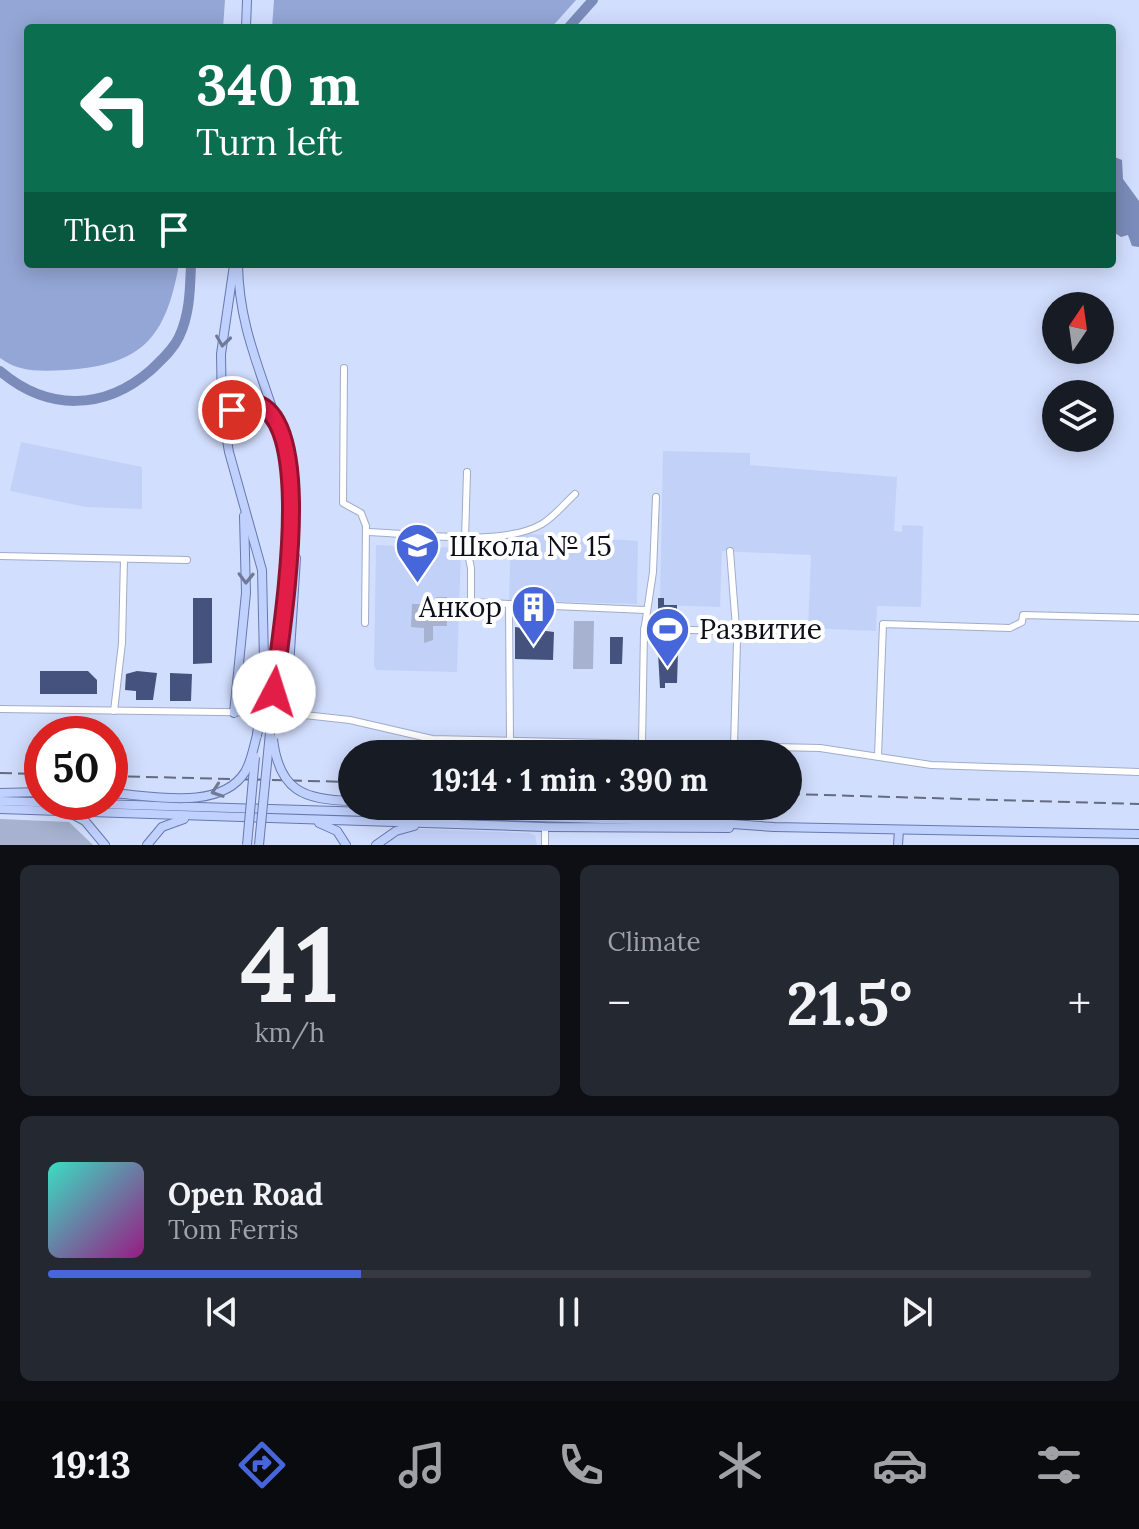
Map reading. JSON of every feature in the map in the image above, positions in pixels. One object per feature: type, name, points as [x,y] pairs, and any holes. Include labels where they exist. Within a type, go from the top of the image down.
[{"type":"main road","points":[[246,24],[247,0]]},
{"type":"main road","points":[[235,268],[221,354],[226,440],[262,570],[264,661],[247,845]]},
{"type":"main road","points":[[237,268],[245,333],[279,429],[297,542],[286,713]]},
{"type":"main road","points":[[226,440],[229,416],[244,402],[265,407],[279,429]]},
{"type":"main road","points":[[259,845],[291,553],[290,486]]},
{"type":"main road","points":[[234,713],[246,574],[243,500]]},
{"type":"main road","points":[[271,724],[278,765],[293,788],[319,799],[338,800]]},
{"type":"main road","points":[[128,794],[187,796],[218,793],[237,782],[246,771],[258,731]]},
{"type":"main road","points":[[0,793],[24,792]]},
{"type":"main road","points":[[0,801],[673,821]]},
{"type":"main road","points":[[0,809],[24,810]]},
{"type":"main road","points":[[128,813],[545,827],[774,827],[1139,834]]},
{"type":"main road","points":[[147,845],[157,831],[174,821],[237,817]]},
{"type":"main road","points":[[271,818],[327,825],[337,831],[346,845]]},
{"type":"main road","points":[[83,820],[105,845]]},
{"type":"main road","points":[[661,820],[774,827]]},
{"type":"main road","points":[[376,845],[404,828],[439,823]]},
{"type":"main road","points":[[898,845],[899,830]]},
{"type":"street","points":[[344,368],[343,503],[361,513],[367,532],[365,623]]},
{"type":"street","points":[[467,472],[465,535],[471,568],[471,602],[645,610]]},
{"type":"street","points":[[367,532],[465,535],[530,529],[547,521],[575,494]]},
{"type":"street","points":[[642,740],[645,610],[653,572],[656,497]]},
{"type":"street","points":[[730,551],[736,631],[734,740]]},
{"type":"street","points":[[0,556],[187,560]]},
{"type":"street","points":[[114,711],[122,643],[124,559]]},
{"type":"street","points":[[509,604],[510,740]]},
{"type":"street","points":[[878,756],[883,624],[1010,628],[1018,626],[1023,615],[1139,618]]},
{"type":"street","points":[[644,629],[736,631]]},
{"type":"street","points":[[0,709],[286,713],[350,720],[420,738],[480,740]]},
{"type":"street","points":[[802,748],[948,766],[1139,772]]},
{"type":"street","points":[[545,827],[545,845]]},
{"type":"shaded area","points":[[0,0],[225,0],[223,24],[24,24],[24,268],[178,268],[174,290],[158,329],[132,354],[92,367],[40,371],[23,369],[0,358]]},
{"type":"shaded area","points":[[274,0],[576,0],[555,24],[272,24]]},
{"type":"shaded area","points":[[1116,158],[1122,160],[1123,179],[1139,201],[1139,247],[1132,246],[1128,235],[1121,237],[1116,234]]},
{"type":"shaded area","points":[[21,442],[142,467],[142,509],[86,507],[10,491]]},
{"type":"shaded area","points":[[663,451],[750,453],[750,465],[897,477],[894,531],[902,532],[902,525],[923,526],[921,607],[877,606],[876,631],[808,628],[811,555],[722,551],[720,607],[660,605]]},
{"type":"shaded area","points":[[530,534],[638,541],[637,604],[509,600],[511,537]]},
{"type":"shaded area","name":"Школа № 15","points":[[376,545],[461,548],[457,672],[376,670]]},
{"type":"shaded area","points":[[436,597],[447,597],[447,626],[433,626],[433,640],[424,643],[424,628],[411,627],[412,604],[436,604]]},
{"type":"shaded area","points":[[574,621],[594,621],[593,669],[573,669]]},
{"type":"shaded area","points":[[0,819],[69,822],[93,845],[0,845]]},
{"type":"shaded area","points":[[419,829],[529,833],[535,836],[537,845],[383,845],[397,835]]},
{"type":"building","points":[[193,598],[212,598],[212,663],[193,664]]},
{"type":"building","points":[[658,598],[664,598],[664,605],[677,605],[677,618],[658,618]]},
{"type":"building","name":"Анкор","points":[[515,627],[554,632],[553,660],[515,659]]},
{"type":"building","points":[[610,637],[623,637],[622,664],[610,664]]},
{"type":"building","name":"Развитие","points":[[658,653],[678,653],[677,683],[665,683],[665,688],[660,688]]},
{"type":"building","points":[[40,671],[88,671],[97,680],[97,694],[40,694]]},
{"type":"building","points":[[137,671],[157,673],[153,700],[136,700],[136,691],[125,690],[126,674]]},
{"type":"building","points":[[170,673],[192,674],[191,701],[170,701]]},
{"type":"waterway","points":[[572,24],[593,0]]},
{"type":"waterway","points":[[0,371],[37,393],[76,401],[95,399],[133,383],[163,359],[179,337],[187,310],[191,268]]},
{"type":"railway","points":[[0,773],[24,774]]},
{"type":"railway","points":[[128,776],[338,782]]},
{"type":"railway","points":[[802,794],[1139,804]]},
{"type":"place","name":"Школа № 15","points":[[418,585]]},
{"type":"place","name":"Анкор","points":[[533,646]]},
{"type":"place","name":"Развитие","points":[[668,668]]},
{"type":"route","points":[[232,410],[248,402],[262,404],[268,409],[279,429],[288,471],[292,539],[274,692]]}]
